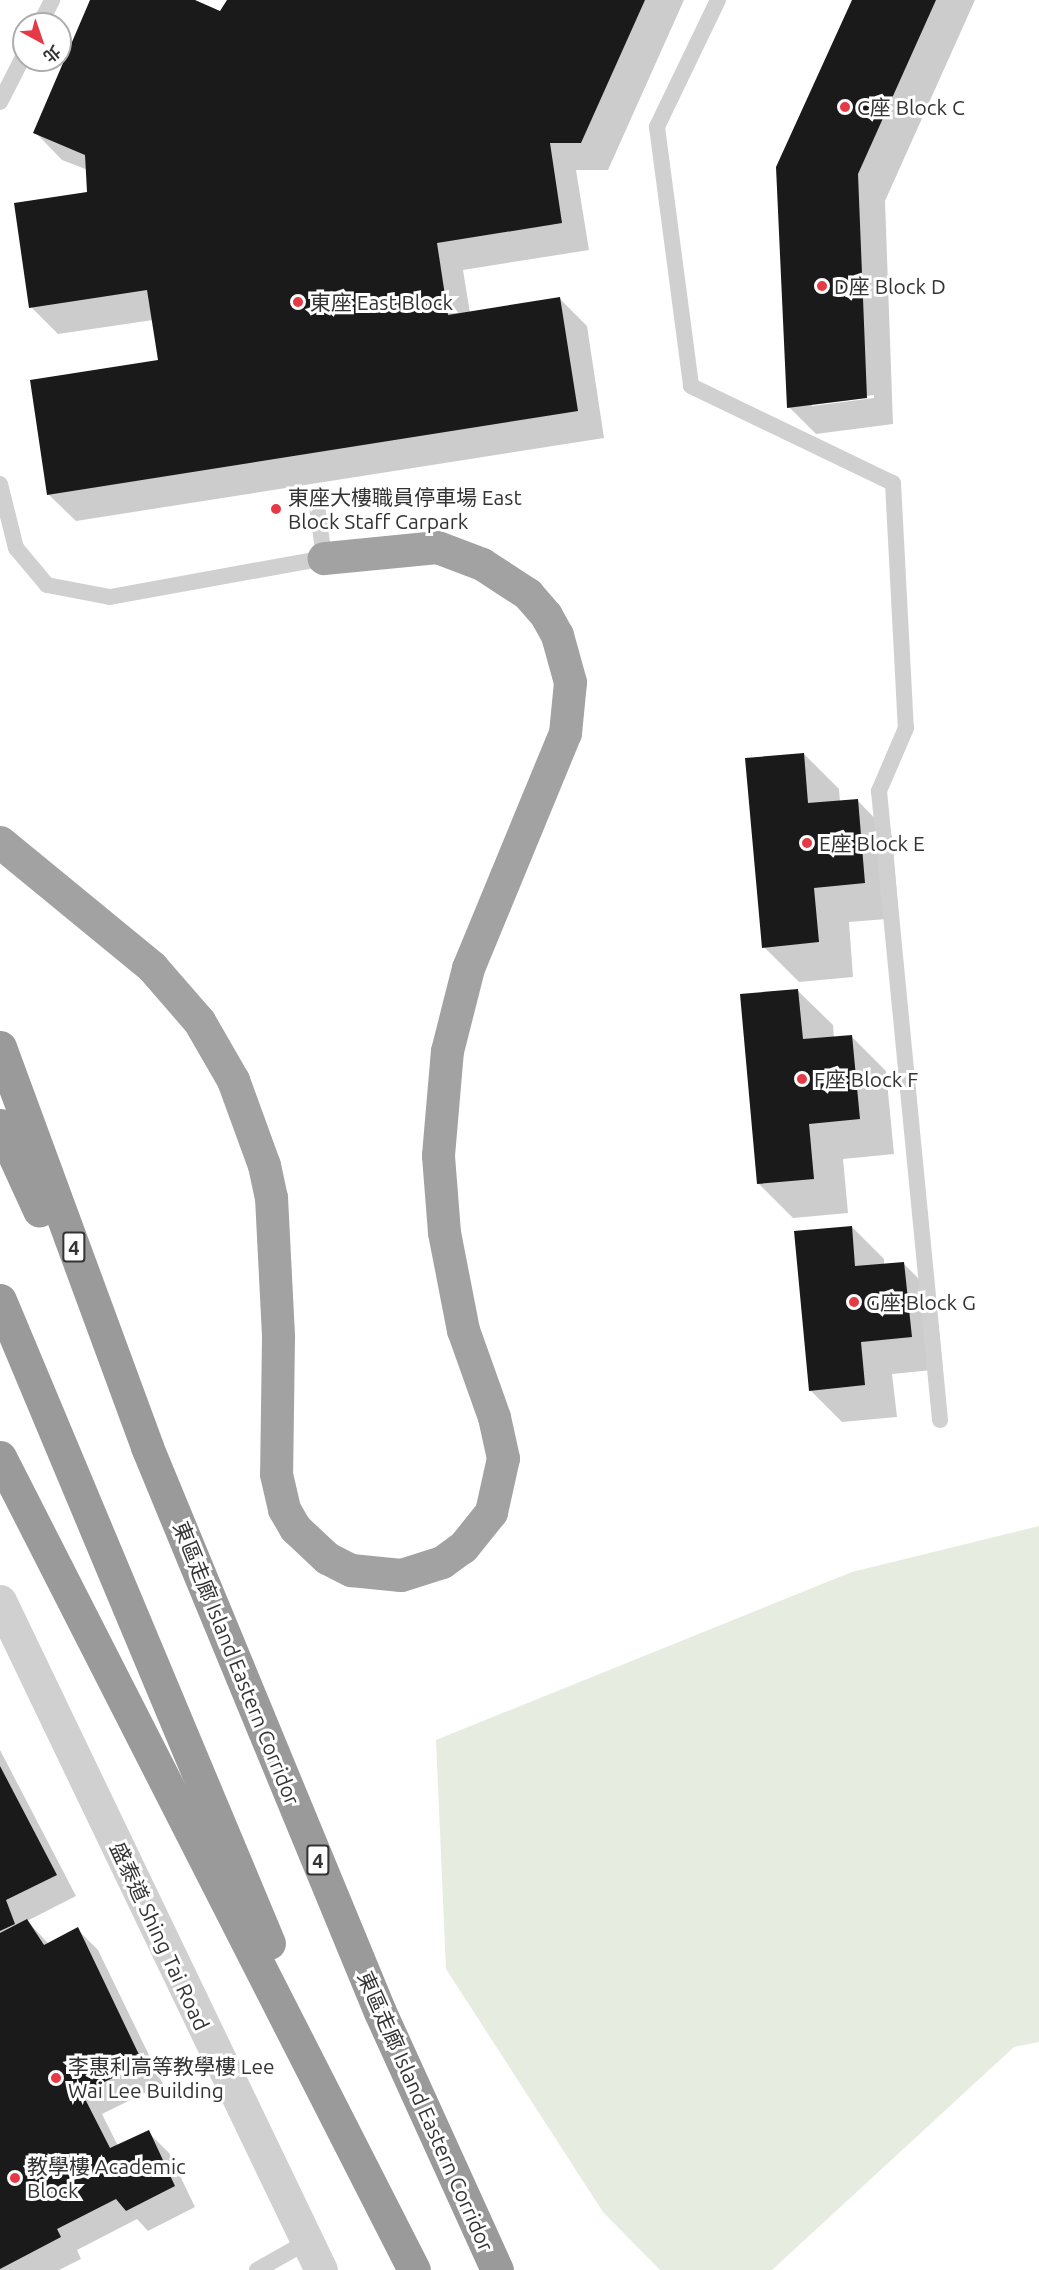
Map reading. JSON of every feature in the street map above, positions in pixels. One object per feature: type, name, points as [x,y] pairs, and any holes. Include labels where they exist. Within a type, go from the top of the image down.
[{"type":"highway","points":[[0,842],[152,967],[199,1021],[233,1080],[258,1145],[271,1197],[278,1337],[276,1474],[281,1502],[295,1528],[327,1558],[351,1570],[401,1575],[442,1562],[464,1547],[491,1512],[503,1458],[494,1417],[463,1330],[444,1232],[438,1155],[447,1051],[468,968],[566,733],[570,682],[557,635],[546,615],[528,594],[482,564],[437,547],[324,558]]},
{"type":"highway","name":"東區走廊 Island Eastern Corridor","points":[[0,1047],[147,1447],[380,2012],[497,2270]]},
{"type":"highway","points":[[0,1125],[147,1447]]},
{"type":"highway","points":[[0,1300],[227,1837],[335,2112]]},
{"type":"highway","points":[[0,1457],[414,2270]]},
{"type":"street","name":"盛泰道 Shing Tai Road","points":[[0,1601],[313,2256]]},
{"type":"lane","points":[[718,0],[657,127],[691,386],[893,483],[906,728],[879,791],[940,1420]]},
{"type":"lane","points":[[0,102],[15,72]]},
{"type":"lane","points":[[0,484],[16,548],[47,585],[110,597],[324,558],[316,498]]},
{"type":"lane","points":[[257,2270],[313,2256]]},
{"type":"shaded area","points":[[1039,1526],[1039,2042],[1014,2047],[772,2270],[660,2270],[603,2212],[446,1969],[436,1740],[852,1572]]},
{"type":"building","name":"東座 East Block","points":[[90,0],[195,0],[220,11],[227,0],[645,0],[581,143],[550,143],[562,223],[437,243],[448,315],[560,297],[578,411],[47,495],[30,380],[158,360],[147,290],[29,308],[14,203],[87,192],[85,155],[33,133],[59,72],[72,72],[72,42]]},
{"type":"building","points":[[852,0],[936,0],[858,174],[867,398],[787,408],[776,167]]},
{"type":"building","name":"E座 Block E","points":[[804,753],[808,803],[858,799],[865,883],[814,888],[819,942],[762,948],[745,758]]},
{"type":"building","name":"F座 Block F","points":[[798,989],[803,1039],[852,1035],[860,1119],[809,1124],[814,1179],[757,1184],[740,994]]},
{"type":"building","name":"G座 Block G","points":[[852,1226],[855,1266],[904,1262],[912,1337],[861,1342],[865,1385],[809,1391],[794,1231]]},
{"type":"building","points":[[0,1766],[57,1875],[6,1900],[15,1924],[0,1931]]},
{"type":"building","name":"李惠利高等教學樓 Lee Wai Lee Building","points":[[27,1919],[44,1945],[78,1927],[143,2063],[82,2093],[110,2148],[149,2130],[175,2186],[126,2211],[116,2199],[57,2229],[61,2237],[0,2269],[0,1933]]},
{"type":"place","name":"C座 Block C","points":[[845,107]]},
{"type":"place","name":"D座 Block D","points":[[822,286]]},
{"type":"place","name":"東座 East Block","points":[[298,302]]},
{"type":"place","name":"東座大樓職員停車場 East Block Staff Carpark","points":[[276,509]]},
{"type":"place","name":"E座 Block E","points":[[807,843]]},
{"type":"place","name":"F座 Block F","points":[[802,1079]]},
{"type":"place","name":"G座 Block G","points":[[854,1302]]},
{"type":"place","name":"李惠利高等教學樓 Lee Wai Lee Building","points":[[56,2078]]},
{"type":"place","name":"教學樓 Academic Block","points":[[15,2178]]}]
